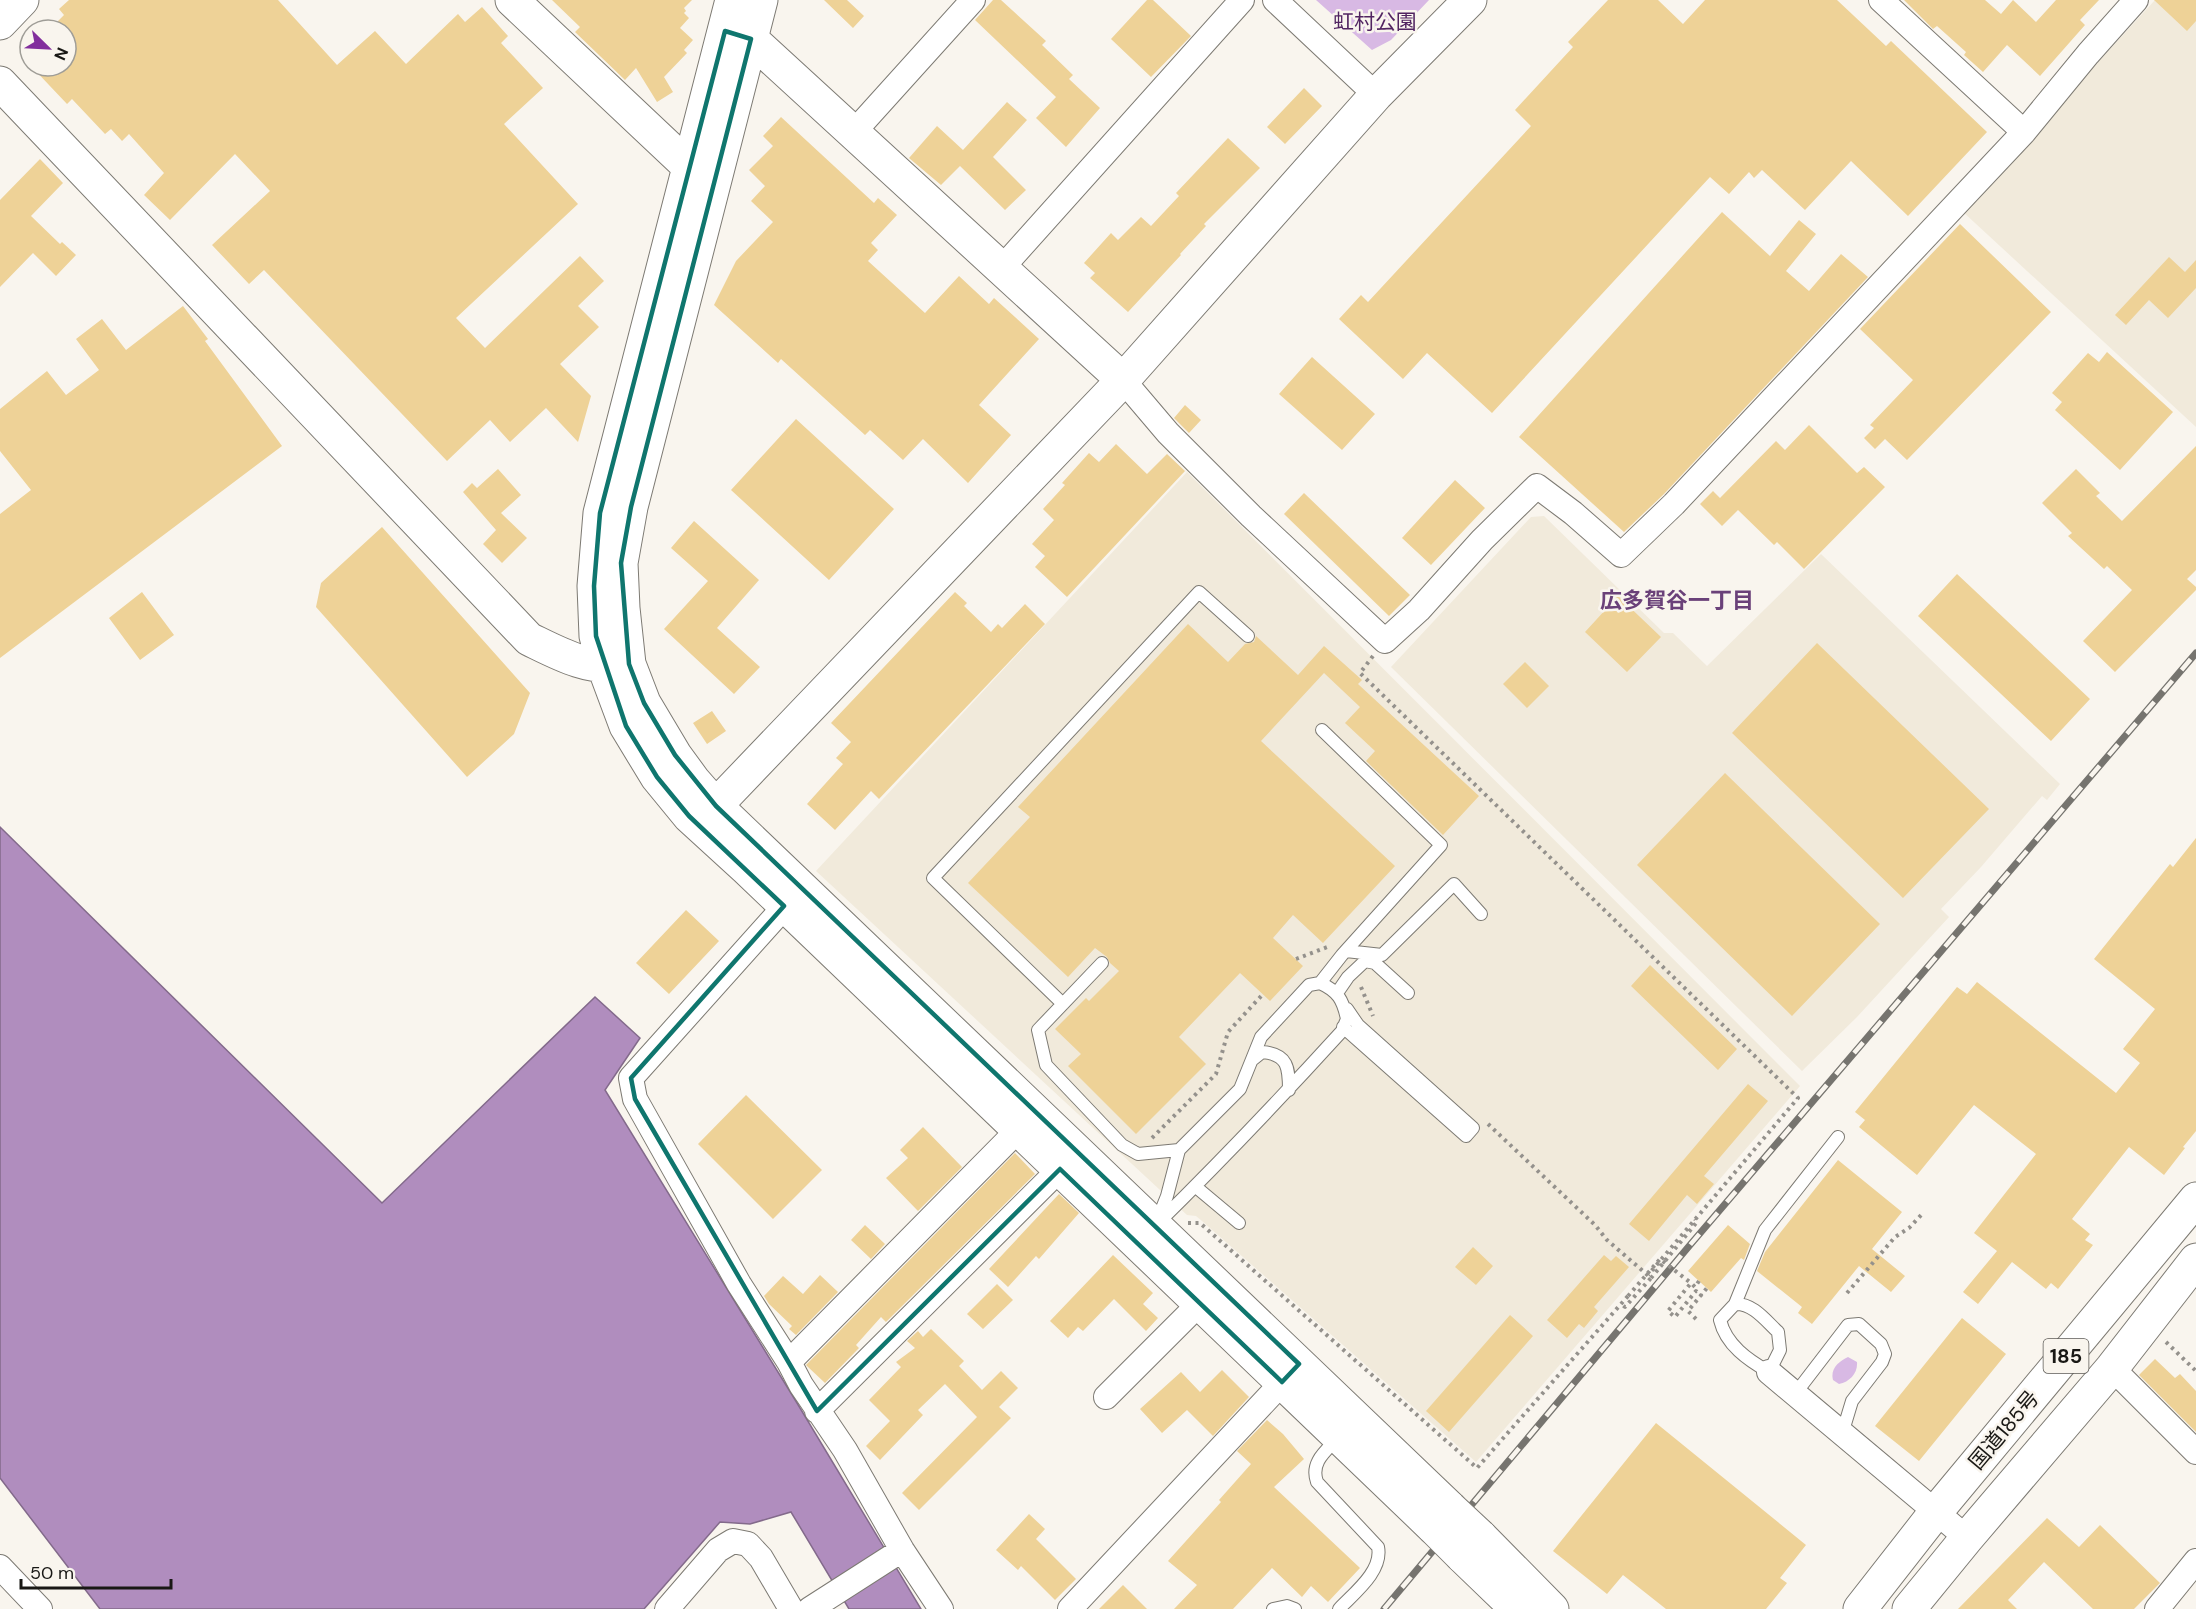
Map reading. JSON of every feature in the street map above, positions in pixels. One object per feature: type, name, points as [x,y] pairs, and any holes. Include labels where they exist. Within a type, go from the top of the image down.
[{"type":"main road","points":[[0,23],[22,0]]},
{"type":"main road","points":[[512,0],[714,191]]},
{"type":"main road","points":[[761,0],[736,23],[689,167],[600,513],[594,586],[596,636],[644,703],[707,815],[1471,1546],[1552,1609]]},
{"type":"main road","points":[[707,815],[1124,380],[1376,95],[1470,0]]},
{"type":"main road","points":[[736,23],[1124,380]]},
{"type":"main road","points":[[617,666],[623,608],[621,563],[631,507],[714,191],[736,23]]},
{"type":"main road","points":[[0,82],[529,639],[564,656],[617,666]]},
{"type":"main road","name":"国道185号","points":[[1860,1609],[1935,1513],[2196,1199]]},
{"type":"main road","points":[[1146,1235],[1200,1303],[1291,1373],[1339,1437],[1442,1518]]},
{"type":"main road","name":"国道185号","points":[[1910,1609],[1967,1538],[2112,1368],[2196,1261]]},
{"type":"main road","points":[[1471,1546],[1517,1609]]},
{"type":"street","points":[[853,133],[973,0]]},
{"type":"street","points":[[1001,268],[1242,0]]},
{"type":"street","points":[[1275,0],[1376,95]]},
{"type":"street","points":[[1881,0],[2024,132]]},
{"type":"street","points":[[1124,380],[1168,433],[1251,516],[1385,641],[1419,610],[1482,540],[1537,486],[1573,513],[1621,555],[1674,504],[2024,132],[2136,0]]},
{"type":"street","points":[[793,897],[631,1078],[635,1099],[740,1284],[817,1411],[845,1450],[902,1550],[941,1609]]},
{"type":"street","points":[[789,1362],[1027,1121]]},
{"type":"street","points":[[817,1411],[1069,1160]]},
{"type":"street","points":[[2164,1237],[2196,1261]]},
{"type":"street","points":[[1106,1397],[1200,1303]]},
{"type":"street","points":[[2112,1368],[2196,1452]]},
{"type":"street","points":[[1769,1372],[1967,1538]]},
{"type":"street","points":[[1070,1609],[1291,1373]]},
{"type":"street","points":[[667,1609],[718,1550],[733,1541],[748,1544],[761,1558],[791,1609]]},
{"type":"street","points":[[810,1609],[902,1550]]},
{"type":"street","points":[[2157,1609],[2196,1561]]},
{"type":"street","points":[[0,1567],[40,1609]]},
{"type":"lane","points":[[1063,1004],[933,878],[1199,592],[1248,636]]},
{"type":"lane","points":[[1320,983],[1441,845],[1322,730]]},
{"type":"lane","points":[[1344,953],[1382,955],[1454,884],[1481,914]]},
{"type":"lane","points":[[1337,993],[1354,970],[1365,961],[1375,963],[1408,993]]},
{"type":"lane","points":[[1102,963],[1038,1030],[1046,1065],[1122,1145],[1138,1154],[1179,1150]]},
{"type":"lane","points":[[1320,983],[1337,993],[1341,997],[1347,1019],[1344,1027],[1289,1090],[1268,1108],[1196,1187],[1146,1235],[1167,1196],[1179,1150],[1240,1089],[1261,1037],[1309,985],[1320,983]]},
{"type":"lane","points":[[1344,1006],[1358,1025],[1473,1128],[1466,1136],[1344,1027]]},
{"type":"lane","points":[[1252,1060],[1262,1052],[1274,1053],[1284,1060],[1289,1071],[1289,1090]]},
{"type":"lane","points":[[1735,1304],[1744,1304],[1751,1308],[1778,1332],[1779,1350],[1769,1372],[1746,1359],[1723,1332],[1720,1320],[1735,1304],[1765,1230],[1838,1137]]},
{"type":"lane","points":[[1196,1187],[1239,1223]]},
{"type":"lane","points":[[1794,1394],[1848,1325],[1859,1324],[1881,1344],[1885,1354],[1882,1362],[1852,1401],[1842,1434]]},
{"type":"lane","points":[[1339,1437],[1318,1460],[1314,1473],[1317,1482],[1378,1547],[1380,1555],[1375,1568],[1339,1609]]},
{"type":"lane","points":[[1273,1609],[1287,1606],[1295,1609]]},
{"type":"path","points":[[1385,641],[1360,673],[1798,1098],[1695,1219],[1625,1307],[1621,1304]]},
{"type":"path","points":[[1296,959],[1329,945],[1344,953]]},
{"type":"path","points":[[1354,970],[1373,1016],[1381,1024]]},
{"type":"path","points":[[1151,1138],[1216,1074],[1228,1032],[1263,994]]},
{"type":"path","points":[[1484,1120],[1595,1225],[1607,1240],[1649,1276]]},
{"type":"path","points":[[1846,1293],[1895,1237],[1909,1228],[1923,1213]]},
{"type":"path","points":[[1649,1276],[1658,1270],[1694,1227],[1697,1222],[1695,1219]]},
{"type":"path","points":[[1187,1223],[1200,1222],[1477,1468],[1660,1259],[1695,1287],[1700,1281]]},
{"type":"path","points":[[1691,1283],[1668,1311],[1675,1317],[1696,1291],[1701,1296]]},
{"type":"path","points":[[1696,1319],[1688,1311],[1707,1288]]},
{"type":"path","points":[[2166,1342],[2196,1371]]},
{"type":"highlighted area","points":[[725,31],[751,39],[631,507],[621,563],[629,664],[644,703],[675,755],[716,806],[1299,1364],[1282,1382],[1060,1169],[817,1411],[635,1099],[631,1078],[784,906],[689,816],[657,777],[626,726],[596,636],[594,586],[600,513]]},
{"type":"shaded area","points":[[2155,0],[2196,0],[2196,427],[1962,211]]},
{"type":"shaded area","points":[[1187,472],[1800,1086],[1476,1462],[1202,1221],[1196,1216],[1187,1215],[816,871]]},
{"type":"shaded area","points":[[1544,516],[1664,633],[1673,633],[1707,666],[1821,554],[2060,784],[2047,800],[2042,796],[1981,867],[1941,909],[1949,917],[1857,1017],[1802,1071],[1391,667],[1531,517]]},
{"type":"shaded area","points":[[0,827],[382,1203],[595,997],[640,1038],[605,1090],[921,1609],[849,1609],[791,1512],[750,1524],[720,1522],[644,1609],[100,1609],[0,1478]]},
{"type":"green space","name":"虹村公園","points":[[1316,0],[1429,0],[1391,40],[1372,50]]},
{"type":"green space","points":[[1848,1357],[1857,1362],[1855,1373],[1850,1379],[1839,1384],[1833,1380],[1834,1369]]},
{"type":"building","points":[[69,0],[278,0],[337,65],[375,31],[406,64],[458,14],[465,22],[482,7],[508,36],[501,43],[543,88],[504,124],[578,204],[456,318],[485,348],[580,256],[604,281],[578,306],[599,327],[560,364],[591,396],[578,442],[546,408],[510,442],[490,420],[447,461],[264,270],[249,284],[212,245],[270,191],[235,154],[170,220],[144,195],[164,173],[129,134],[122,141],[111,129],[105,134],[72,99],[67,104],[42,78],[78,78],[78,18],[61,18],[64,15],[59,9]]},
{"type":"building","points":[[552,0],[692,0],[684,8],[686,11],[684,13],[689,18],[680,28],[693,40],[684,50],[687,53],[664,77],[673,92],[657,102],[636,68],[625,80],[575,32],[580,27]]},
{"type":"building","points":[[824,0],[847,0],[864,16],[853,28]]},
{"type":"building","points":[[993,0],[1001,0],[1046,41],[1042,45],[1073,75],[1069,79],[1100,108],[1066,147],[1036,118],[1056,97],[975,20]]},
{"type":"building","points":[[1147,0],[1153,0],[1191,36],[1151,77],[1111,39]]},
{"type":"building","points":[[1608,0],[1658,0],[1683,24],[1705,0],[1837,0],[1886,46],[1891,41],[1987,132],[1908,216],[1851,161],[1805,210],[1762,170],[1754,178],[1749,172],[1729,194],[1710,177],[1492,413],[1427,353],[1403,379],[1339,319],[1361,295],[1368,302],[1531,126],[1515,110],[1573,47],[1568,42]]},
{"type":"building","points":[[1904,0],[1985,0],[2001,14],[2013,0],[2036,22],[2056,0],[2099,0],[2080,20],[2085,25],[2040,76],[2007,45],[1983,72],[1964,55],[1966,52],[1937,26],[1933,29]]},
{"type":"building","points":[[2154,0],[2196,0],[2196,21],[2187,31]]},
{"type":"building","points":[[1304,88],[1322,106],[1285,144],[1267,127]]},
{"type":"building","points":[[1007,102],[1027,120],[993,157],[1026,190],[1005,210],[960,166],[941,185],[909,158],[937,126],[963,150]]},
{"type":"building","points":[[781,117],[874,203],[878,198],[897,215],[871,243],[878,250],[868,261],[925,313],[959,276],[989,304],[994,298],[1039,339],[979,405],[1011,435],[968,483],[923,439],[903,460],[870,430],[865,435],[781,359],[778,363],[714,305],[736,261],[773,222],[751,201],[765,186],[749,170],[773,146],[763,136]]},
{"type":"building","points":[[1228,138],[1260,168],[1204,224],[1206,226],[1181,255],[1128,312],[1090,278],[1095,273],[1084,263],[1111,233],[1118,240],[1141,217],[1151,226],[1179,196],[1176,193]]},
{"type":"building","points":[[40,159],[63,183],[31,216],[60,244],[62,242],[76,255],[56,276],[33,253],[0,287],[0,200]]},
{"type":"building","points":[[1722,212],[1770,256],[1799,220],[1816,234],[1786,271],[1809,291],[1841,254],[1868,277],[1664,494],[1624,532],[1519,437]]},
{"type":"building","points":[[1960,224],[2051,312],[1907,460],[1885,439],[1875,449],[1864,438],[1874,428],[1870,425],[1913,380],[1860,329]]},
{"type":"building","points":[[2169,257],[2185,272],[2196,260],[2196,288],[2168,318],[2149,300],[2126,325],[2115,315]]},
{"type":"building","points":[[183,306],[208,339],[205,341],[282,446],[0,658],[0,514],[31,490],[0,451],[0,409],[47,371],[66,395],[99,370],[76,339],[102,319],[126,350]]},
{"type":"building","points":[[2107,352],[2173,412],[2120,470],[2055,410],[2062,402],[2052,393],[2088,353],[2099,362]]},
{"type":"building","points":[[1312,357],[1375,414],[1342,450],[1279,394]]},
{"type":"building","points":[[1185,405],[1201,420],[1189,433],[1174,418]]},
{"type":"building","points":[[796,419],[894,509],[829,580],[731,490]]},
{"type":"building","points":[[1809,425],[1857,473],[1864,467],[1885,487],[1804,569],[1777,542],[1774,545],[1738,510],[1722,526],[1700,504],[1713,491],[1720,498],[1776,441],[1785,450]]},
{"type":"building","points":[[1116,444],[1147,474],[1167,454],[1185,471],[1067,597],[1035,567],[1045,556],[1032,544],[1054,520],[1043,509],[1065,485],[1062,483],[1089,453],[1099,462]]},
{"type":"building","points":[[2196,446],[2196,570],[2187,579],[2196,587],[2196,590],[2115,672],[2083,641],[2132,590],[2107,566],[2104,569],[2068,536],[2072,533],[2042,503],[2076,469],[2100,493],[2096,496],[2122,521]]},
{"type":"building","points":[[498,469],[521,495],[501,513],[527,538],[502,563],[483,544],[496,530],[463,492],[472,483],[477,488]]},
{"type":"building","points":[[1455,480],[1485,508],[1431,565],[1402,538]]},
{"type":"building","points":[[1304,493],[1410,595],[1389,616],[1284,514]]},
{"type":"building","points":[[694,521],[759,580],[717,628],[760,667],[734,694],[664,629],[708,581],[671,548]]},
{"type":"building","points":[[382,527],[530,693],[514,734],[467,777],[316,607],[321,583]]},
{"type":"building","points":[[1957,574],[2090,699],[2051,741],[1918,616]]},
{"type":"building","points":[[142,592],[174,635],[140,660],[109,618]]},
{"type":"building","points":[[955,592],[967,603],[964,606],[991,632],[998,624],[1002,628],[1025,604],[1045,624],[879,799],[871,791],[835,830],[807,804],[843,764],[836,758],[851,742],[831,723]]},
{"type":"building","points":[[1618,596],[1661,637],[1627,672],[1585,632]]},
{"type":"building","points":[[1188,624],[1228,662],[1245,644],[1254,642],[1256,636],[1298,675],[1324,646],[1362,680],[1358,684],[1479,796],[1443,835],[1366,761],[1375,751],[1345,723],[1360,707],[1324,673],[1261,741],[1395,866],[1323,943],[1293,915],[1273,938],[1303,966],[1270,1001],[1240,973],[1179,1037],[1206,1064],[1136,1134],[1068,1066],[1081,1054],[1055,1029],[1086,998],[1089,1001],[1119,971],[1107,957],[1095,948],[1068,977],[968,883],[1030,817],[1018,807]]},
{"type":"building","points":[[1817,643],[1989,809],[1903,898],[1732,733]]},
{"type":"building","points":[[1525,662],[1549,686],[1527,708],[1503,684]]},
{"type":"building","points":[[712,711],[726,731],[707,744],[693,723]]},
{"type":"building","points":[[1725,773],[1880,924],[1792,1016],[1637,865]]},
{"type":"building","points":[[2196,838],[2196,1131],[2164,1175],[2129,1147],[2072,1219],[2090,1234],[2085,1240],[2093,1245],[2058,1289],[2051,1283],[2046,1289],[2012,1262],[1978,1304],[1963,1292],[1997,1251],[1974,1233],[2036,1154],[1974,1105],[1917,1175],[1859,1127],[1865,1120],[1855,1112],[1957,987],[1967,994],[1977,982],[2116,1093],[2140,1063],[2123,1049],[2155,1009],[2094,959],[2170,864],[2173,867]]},
{"type":"building","points":[[686,910],[719,941],[669,994],[636,963]]},
{"type":"building","points":[[1650,965],[1737,1049],[1718,1070],[1631,986]]},
{"type":"building","points":[[1748,1084],[1768,1101],[1704,1176],[1714,1184],[1697,1204],[1687,1195],[1649,1241],[1629,1224]]},
{"type":"building","points":[[746,1095],[822,1170],[773,1219],[698,1144]]},
{"type":"building","points":[[923,1127],[962,1167],[918,1211],[886,1178],[908,1158],[900,1150]]},
{"type":"building","points":[[1015,1153],[1035,1174],[886,1322],[881,1317],[856,1345],[859,1348],[825,1383],[806,1365]]},
{"type":"building","points":[[1838,1160],[1902,1212],[1872,1249],[1905,1276],[1891,1292],[1859,1266],[1812,1324],[1798,1313],[1802,1307],[1757,1271],[1765,1252]]},
{"type":"building","points":[[1059,1194],[1079,1213],[1039,1259],[1036,1256],[1008,1287],[989,1269]]},
{"type":"building","points":[[865,1225],[885,1244],[871,1259],[851,1240]]},
{"type":"building","points":[[1728,1225],[1750,1244],[1744,1260],[1741,1258],[1711,1292],[1688,1271]]},
{"type":"building","points":[[1473,1247],[1493,1266],[1476,1285],[1455,1267]]},
{"type":"building","points":[[1113,1255],[1153,1293],[1143,1304],[1158,1318],[1146,1331],[1114,1299],[1083,1331],[1078,1327],[1068,1338],[1050,1321]]},
{"type":"building","points":[[1604,1255],[1611,1261],[1616,1256],[1629,1267],[1594,1307],[1598,1311],[1584,1328],[1579,1324],[1567,1338],[1547,1320]]},
{"type":"building","points":[[820,1275],[838,1292],[796,1335],[789,1329],[792,1326],[769,1304],[764,1296],[783,1276],[803,1294]]},
{"type":"building","points":[[997,1284],[1013,1300],[983,1329],[967,1314]]},
{"type":"building","points":[[1510,1315],[1533,1336],[1449,1432],[1426,1411]]},
{"type":"building","points":[[1962,1318],[2006,1354],[1919,1461],[1875,1426]]},
{"type":"building","points":[[931,1329],[964,1361],[959,1366],[982,1390],[1001,1371],[1018,1388],[999,1407],[1011,1418],[919,1510],[902,1493],[977,1417],[945,1384],[918,1410],[923,1415],[880,1460],[866,1446],[890,1421],[869,1400],[901,1367],[896,1362],[915,1348],[907,1341],[918,1331],[923,1337]]},
{"type":"building","points":[[2155,1359],[2175,1378],[2180,1374],[2196,1391],[2196,1432],[2139,1375]]},
{"type":"building","points":[[1222,1370],[1249,1397],[1213,1436],[1187,1410],[1162,1433],[1140,1409],[1181,1372],[1200,1392]]},
{"type":"building","points":[[1267,1420],[1283,1434],[1304,1459],[1274,1487],[1360,1568],[1328,1602],[1311,1586],[1302,1597],[1272,1568],[1233,1609],[1174,1609],[1197,1585],[1168,1561],[1221,1502],[1219,1500],[1251,1464],[1237,1451]]},
{"type":"building","points":[[1656,1423],[1806,1545],[1780,1578],[1787,1583],[1766,1609],[1666,1609],[1623,1575],[1607,1594],[1553,1551]]},
{"type":"building","points":[[1029,1514],[1045,1529],[1036,1539],[1076,1579],[1055,1600],[1021,1566],[1018,1570],[996,1550]]},
{"type":"building","points":[[2047,1518],[2079,1547],[2100,1525],[2160,1583],[2134,1609],[2093,1609],[2044,1562],[2008,1600],[2017,1609],[1958,1609]]},
{"type":"building","points":[[1123,1585],[1147,1609],[1099,1609]]},
{"type":"railway","points":[[1384,1609],[1690,1245],[2196,653]]},
{"type":"district","name":"広多賀谷一丁目","points":[[1677,600]]}]
